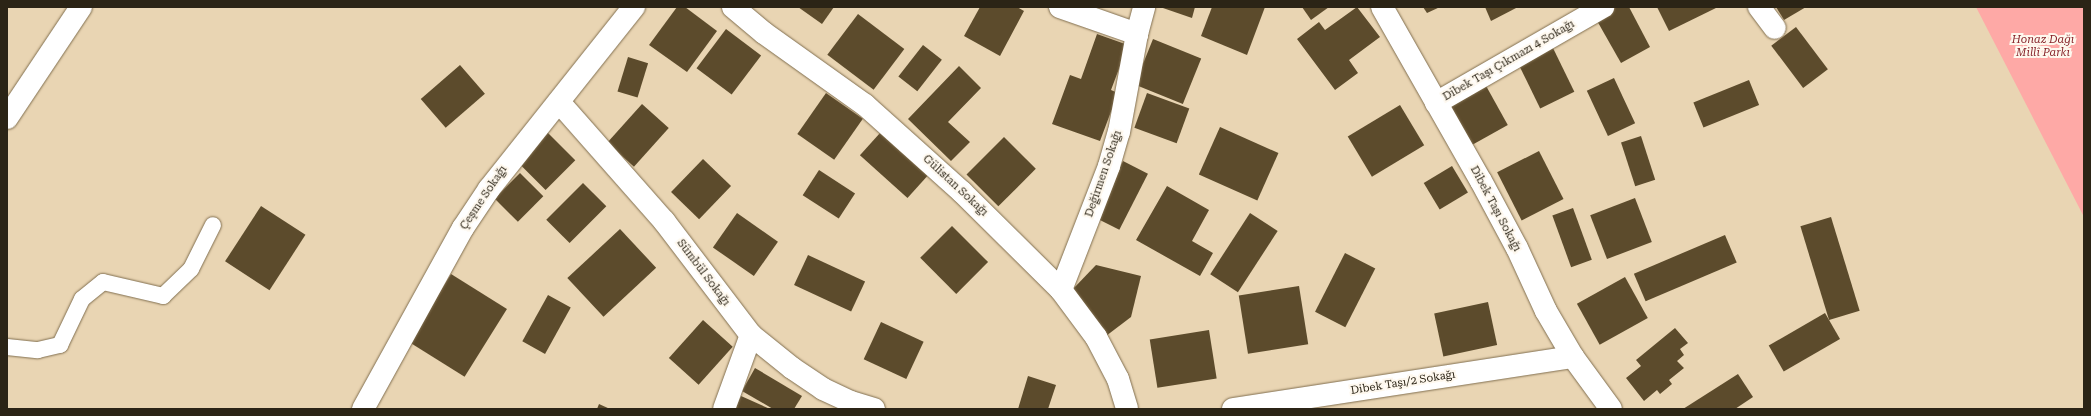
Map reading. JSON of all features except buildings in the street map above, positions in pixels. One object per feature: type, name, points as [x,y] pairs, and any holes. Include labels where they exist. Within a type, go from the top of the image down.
[{"type":"street","points":[[7,118],[81,7]]},
{"type":"street","name":"Çeşme Sokağı","points":[[363,409],[463,228],[509,161],[559,102],[634,7]]},
{"type":"street","name":"Gülistan Sokağı","points":[[733,7],[764,33],[866,105],[962,192],[1061,290],[1096,337],[1118,379],[1127,409]]},
{"type":"street","points":[[1060,7],[1137,34]]},
{"type":"street","name":"Değirmen Sokağı","points":[[1061,290],[1109,166],[1119,132],[1137,34],[1144,7]]},
{"type":"street","name":"Dibek Taşı Sokağı","points":[[1382,7],[1484,188],[1516,248],[1546,311],[1573,357],[1611,409]]},
{"type":"street","name":"Dibek Taşı Çıkmazı 4 Sokağı","points":[[1436,103],[1603,7]]},
{"type":"street","points":[[1758,7],[1774,28]]},
{"type":"street","name":"Sümbül Sokağı","points":[[559,102],[664,220],[751,335],[792,368],[824,389],[851,402],[874,409]]},
{"type":"street","points":[[724,409],[751,335]]},
{"type":"street","name":"Dibek Taşı/2 Sokağı","points":[[1233,409],[1573,357]]},
{"type":"lane","points":[[7,347],[38,350],[60,345],[82,299],[103,282],[163,296],[191,269],[213,225]]},
{"type":"green space","name":"Honaz Dağı Millî Parkı","points":[[1976,7],[2084,7],[2084,217]]}]
